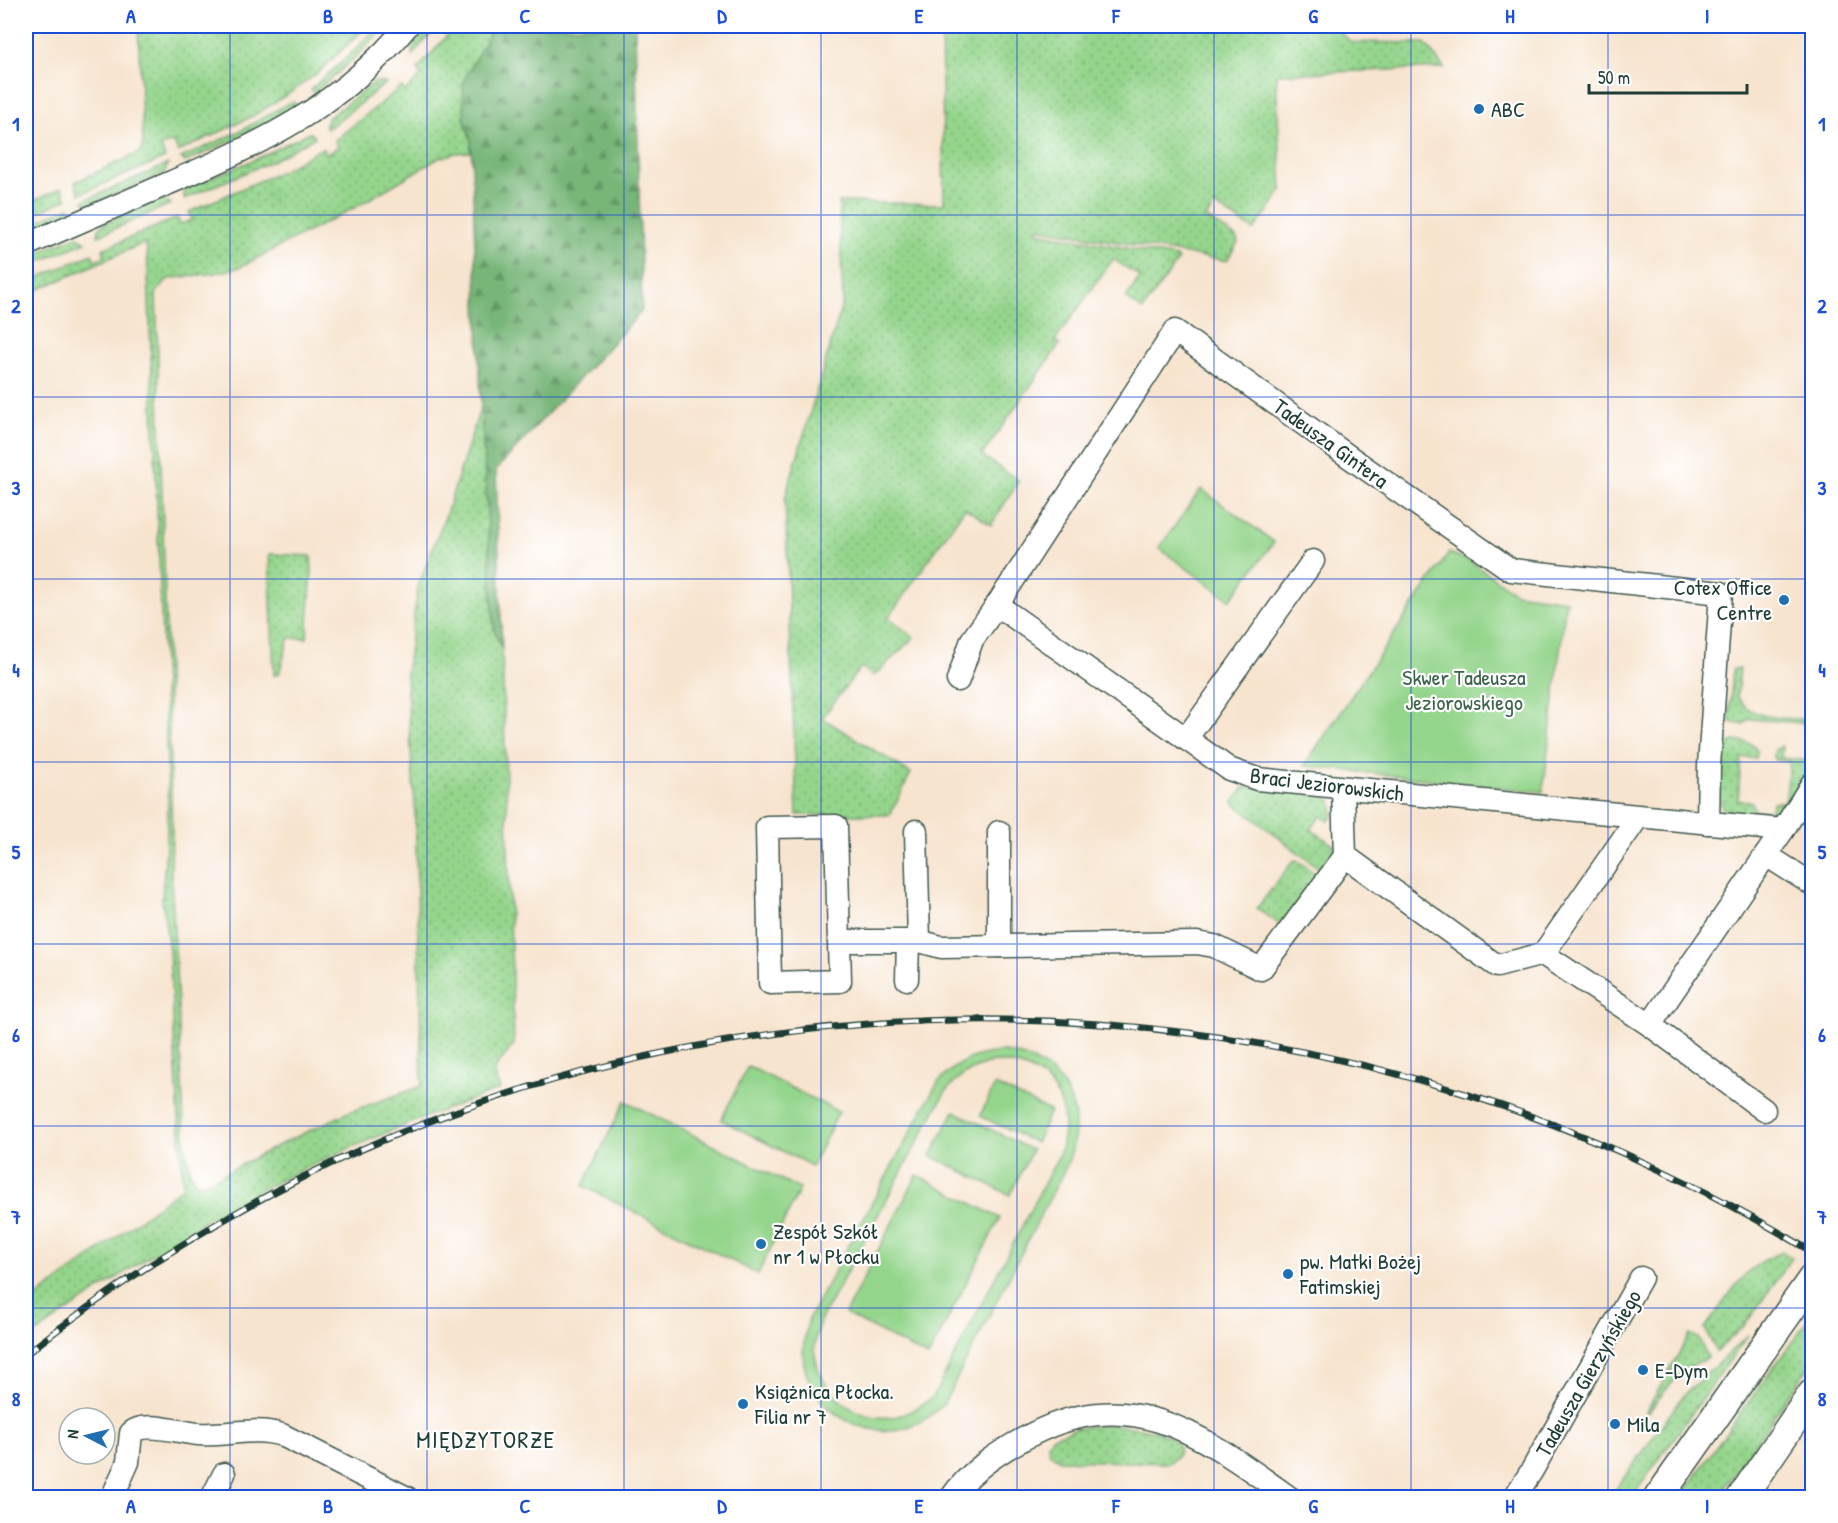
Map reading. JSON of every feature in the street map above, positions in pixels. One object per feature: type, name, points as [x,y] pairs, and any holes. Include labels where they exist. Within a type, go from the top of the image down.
[{"type":"main road","points":[[1658,1497],[1812,1279]]},
{"type":"main road","points":[[1741,1497],[1812,1394]]},
{"type":"street","points":[[26,245],[229,157],[278,133],[357,78],[389,48],[407,26]]},
{"type":"street","name":"Tadeusza Gintera","points":[[958,680],[972,640],[1175,331],[1511,570],[1721,593],[1709,766],[1708,824]]},
{"type":"street","points":[[1186,739],[1313,561]]},
{"type":"street","name":"Braci Jeziorowskich","points":[[997,605],[1229,769],[1257,779],[1783,830]]},
{"type":"street","points":[[1650,1025],[1767,855],[1812,784]]},
{"type":"street","points":[[840,941],[914,941],[941,947],[1197,943],[1214,946],[1261,969],[1345,856],[1343,788]]},
{"type":"street","points":[[1345,856],[1497,966],[1543,954],[1638,817]]},
{"type":"street","points":[[836,826],[840,941],[840,981],[770,983],[767,827],[836,826]]},
{"type":"street","points":[[907,980],[914,941],[916,831]]},
{"type":"street","points":[[999,832],[999,946]]},
{"type":"street","points":[[1767,855],[1812,884]]},
{"type":"street","points":[[1543,954],[1650,1025],[1764,1110]]},
{"type":"street","name":"Tadeusza Gierzyńskiego","points":[[1514,1497],[1531,1472],[1641,1278]]},
{"type":"street","points":[[951,1497],[980,1467],[1036,1432],[1072,1418],[1107,1414],[1158,1420],[1196,1435],[1290,1497]]},
{"type":"street","points":[[112,1497],[128,1462],[131,1433],[135,1429],[146,1427],[200,1434],[271,1431],[407,1497]]},
{"type":"street","points":[[212,1497],[224,1474]]},
{"type":"green space","points":[[138,26],[367,26],[319,72],[255,115],[178,152],[174,142],[161,146],[165,158],[80,194],[75,182],[141,152],[143,142]]},
{"type":"green space","points":[[378,26],[386,26],[362,51],[313,92],[311,89]]},
{"type":"green space","points":[[426,26],[438,26],[412,55],[413,42]]},
{"type":"green space","points":[[455,26],[497,26],[492,29],[464,117],[471,141],[470,152],[455,153],[439,158],[356,207],[240,267],[222,272],[168,279],[156,293],[172,829],[171,872],[185,1142],[190,1172],[197,1184],[212,1180],[349,1112],[422,1086],[415,810],[406,675],[418,586],[446,514],[481,406],[494,629],[502,649],[514,1044],[494,1070],[500,1089],[357,1145],[273,1184],[209,1219],[147,1258],[26,1340],[26,1305],[183,1187],[169,950],[162,899],[168,792],[147,249],[144,243],[26,295],[26,283],[92,254],[95,260],[105,256],[103,249],[177,218],[181,224],[192,220],[189,212],[284,170],[322,148],[327,154],[338,147],[335,140],[401,87],[406,91],[421,75],[417,70]]},
{"type":"green space","points":[[497,26],[635,26],[642,311],[496,470],[502,649],[494,629],[481,406],[471,141],[464,117],[463,82],[492,29]]},
{"type":"green space","points":[[941,26],[1333,26],[1351,42],[1425,43],[1444,68],[1276,74],[1282,191],[1254,230],[1214,205],[1206,218],[1236,237],[1238,242],[1227,261],[1036,228],[1036,232],[1176,257],[1178,260],[1143,310],[1126,298],[1140,277],[1113,259],[1055,341],[1060,344],[982,455],[1019,481],[991,525],[965,508],[888,618],[914,637],[874,676],[861,667],[822,718],[911,773],[890,815],[797,815],[785,498],[843,302],[839,202],[944,204]]},
{"type":"green space","points":[[375,82],[386,83],[327,129],[325,124],[328,118]]},
{"type":"green space","points":[[294,102],[297,105],[234,140],[185,162],[181,158],[240,131]]},
{"type":"green space","points":[[308,133],[315,137],[270,162],[184,199],[184,191],[188,187],[256,159]]},
{"type":"green space","points":[[168,164],[164,173],[89,205],[83,201]]},
{"type":"green space","points":[[62,188],[67,199],[26,218],[26,204]]},
{"type":"green space","points":[[163,199],[171,204],[98,236],[99,228],[103,224]]},
{"type":"green space","points":[[70,207],[68,213],[63,217],[26,233],[26,226]]},
{"type":"green space","points":[[76,236],[86,242],[26,267],[26,257]]},
{"type":"green space","points":[[1201,489],[1274,542],[1230,600],[1159,548]]},
{"type":"green space","name":"Skwer Tadeusza Jeziorowskiego","points":[[1449,553],[1470,561],[1515,593],[1566,600],[1543,792],[1304,766]]},
{"type":"green space","points":[[269,554],[311,556],[312,570],[307,638],[289,638],[279,674],[274,675]]},
{"type":"green space","points":[[1733,669],[1740,669],[1737,696],[1751,710],[1770,717],[1812,720],[1812,724],[1749,719],[1743,725],[1731,722],[1729,719]]},
{"type":"green space","points":[[1734,741],[1750,743],[1757,750],[1756,758],[1741,758],[1738,800],[1752,802],[1754,810],[1770,812],[1773,802],[1785,802],[1790,762],[1776,760],[1775,750],[1782,746],[1781,758],[1812,761],[1812,770],[1783,809],[1777,813],[1755,818],[1739,817],[1725,810],[1721,805],[1718,786],[1719,768],[1723,749]]},
{"type":"green space","points":[[1245,786],[1327,797],[1332,801],[1334,815],[1328,820],[1321,816],[1311,829],[1336,847],[1320,869],[1236,805],[1234,801]]},
{"type":"green space","points":[[1297,860],[1317,875],[1280,925],[1257,908],[1293,861]]},
{"type":"green space","points":[[1005,1052],[1043,1066],[1067,1091],[1073,1107],[1075,1125],[1067,1165],[943,1405],[921,1421],[894,1430],[875,1430],[857,1425],[840,1417],[826,1405],[814,1390],[806,1373],[803,1349],[809,1318],[938,1082],[953,1069],[976,1056]],"holes":[[[995,1062],[1031,1070],[1044,1079],[1054,1090],[1061,1103],[1064,1119],[1059,1155],[933,1397],[914,1410],[898,1416],[877,1417],[862,1413],[849,1407],[837,1397],[827,1386],[820,1373],[815,1344],[820,1321],[946,1091],[968,1072],[981,1066]]]},
{"type":"green space","points":[[748,1066],[839,1112],[812,1166],[721,1120]]},
{"type":"green space","points":[[995,1085],[1050,1111],[1036,1143],[980,1116]]},
{"type":"green space","points":[[625,1101],[800,1189],[758,1274],[583,1186]]},
{"type":"green space","points":[[954,1111],[1032,1150],[1010,1195],[931,1156]]},
{"type":"green space","points":[[917,1175],[1000,1218],[928,1357],[845,1314]]},
{"type":"green space","points":[[1783,1252],[1792,1258],[1745,1325],[1716,1352],[1705,1328],[1747,1273],[1769,1257]]},
{"type":"green space","points":[[1812,1314],[1812,1362],[1718,1497],[1680,1497]]},
{"type":"green space","points":[[1690,1334],[1698,1338],[1708,1357],[1680,1375],[1648,1413],[1646,1412]]},
{"type":"green space","points":[[1748,1335],[1632,1497],[1610,1497],[1683,1396]]},
{"type":"green space","points":[[1105,1425],[1135,1427],[1159,1433],[1176,1442],[1179,1449],[1178,1454],[1168,1463],[1060,1460],[1049,1453],[1048,1444],[1052,1437],[1078,1428]]},
{"type":"railway","points":[[26,1354],[145,1268],[187,1242],[272,1193],[360,1150],[538,1084],[723,1042],[910,1022],[1099,1024],[1286,1049],[1468,1095],[1645,1163],[1812,1252]]},
{"type":"place","name":"ABC","points":[[1479,109]]},
{"type":"place","name":"Cotex Office Centre","points":[[1784,600]]},
{"type":"place","name":"Zespół Szkół nr 1 w Płocku","points":[[761,1244]]},
{"type":"place","name":"pw. Matki Bożej Fatimskiej","points":[[1288,1274]]},
{"type":"place","name":"E-Dym","points":[[1643,1370]]},
{"type":"place","name":"Książnica Płocka. Filia nr 7","points":[[743,1404]]},
{"type":"place","name":"Mila","points":[[1615,1424]]},
{"type":"district","name":"MIĘDZYTORZE","points":[[486,1440]]}]
